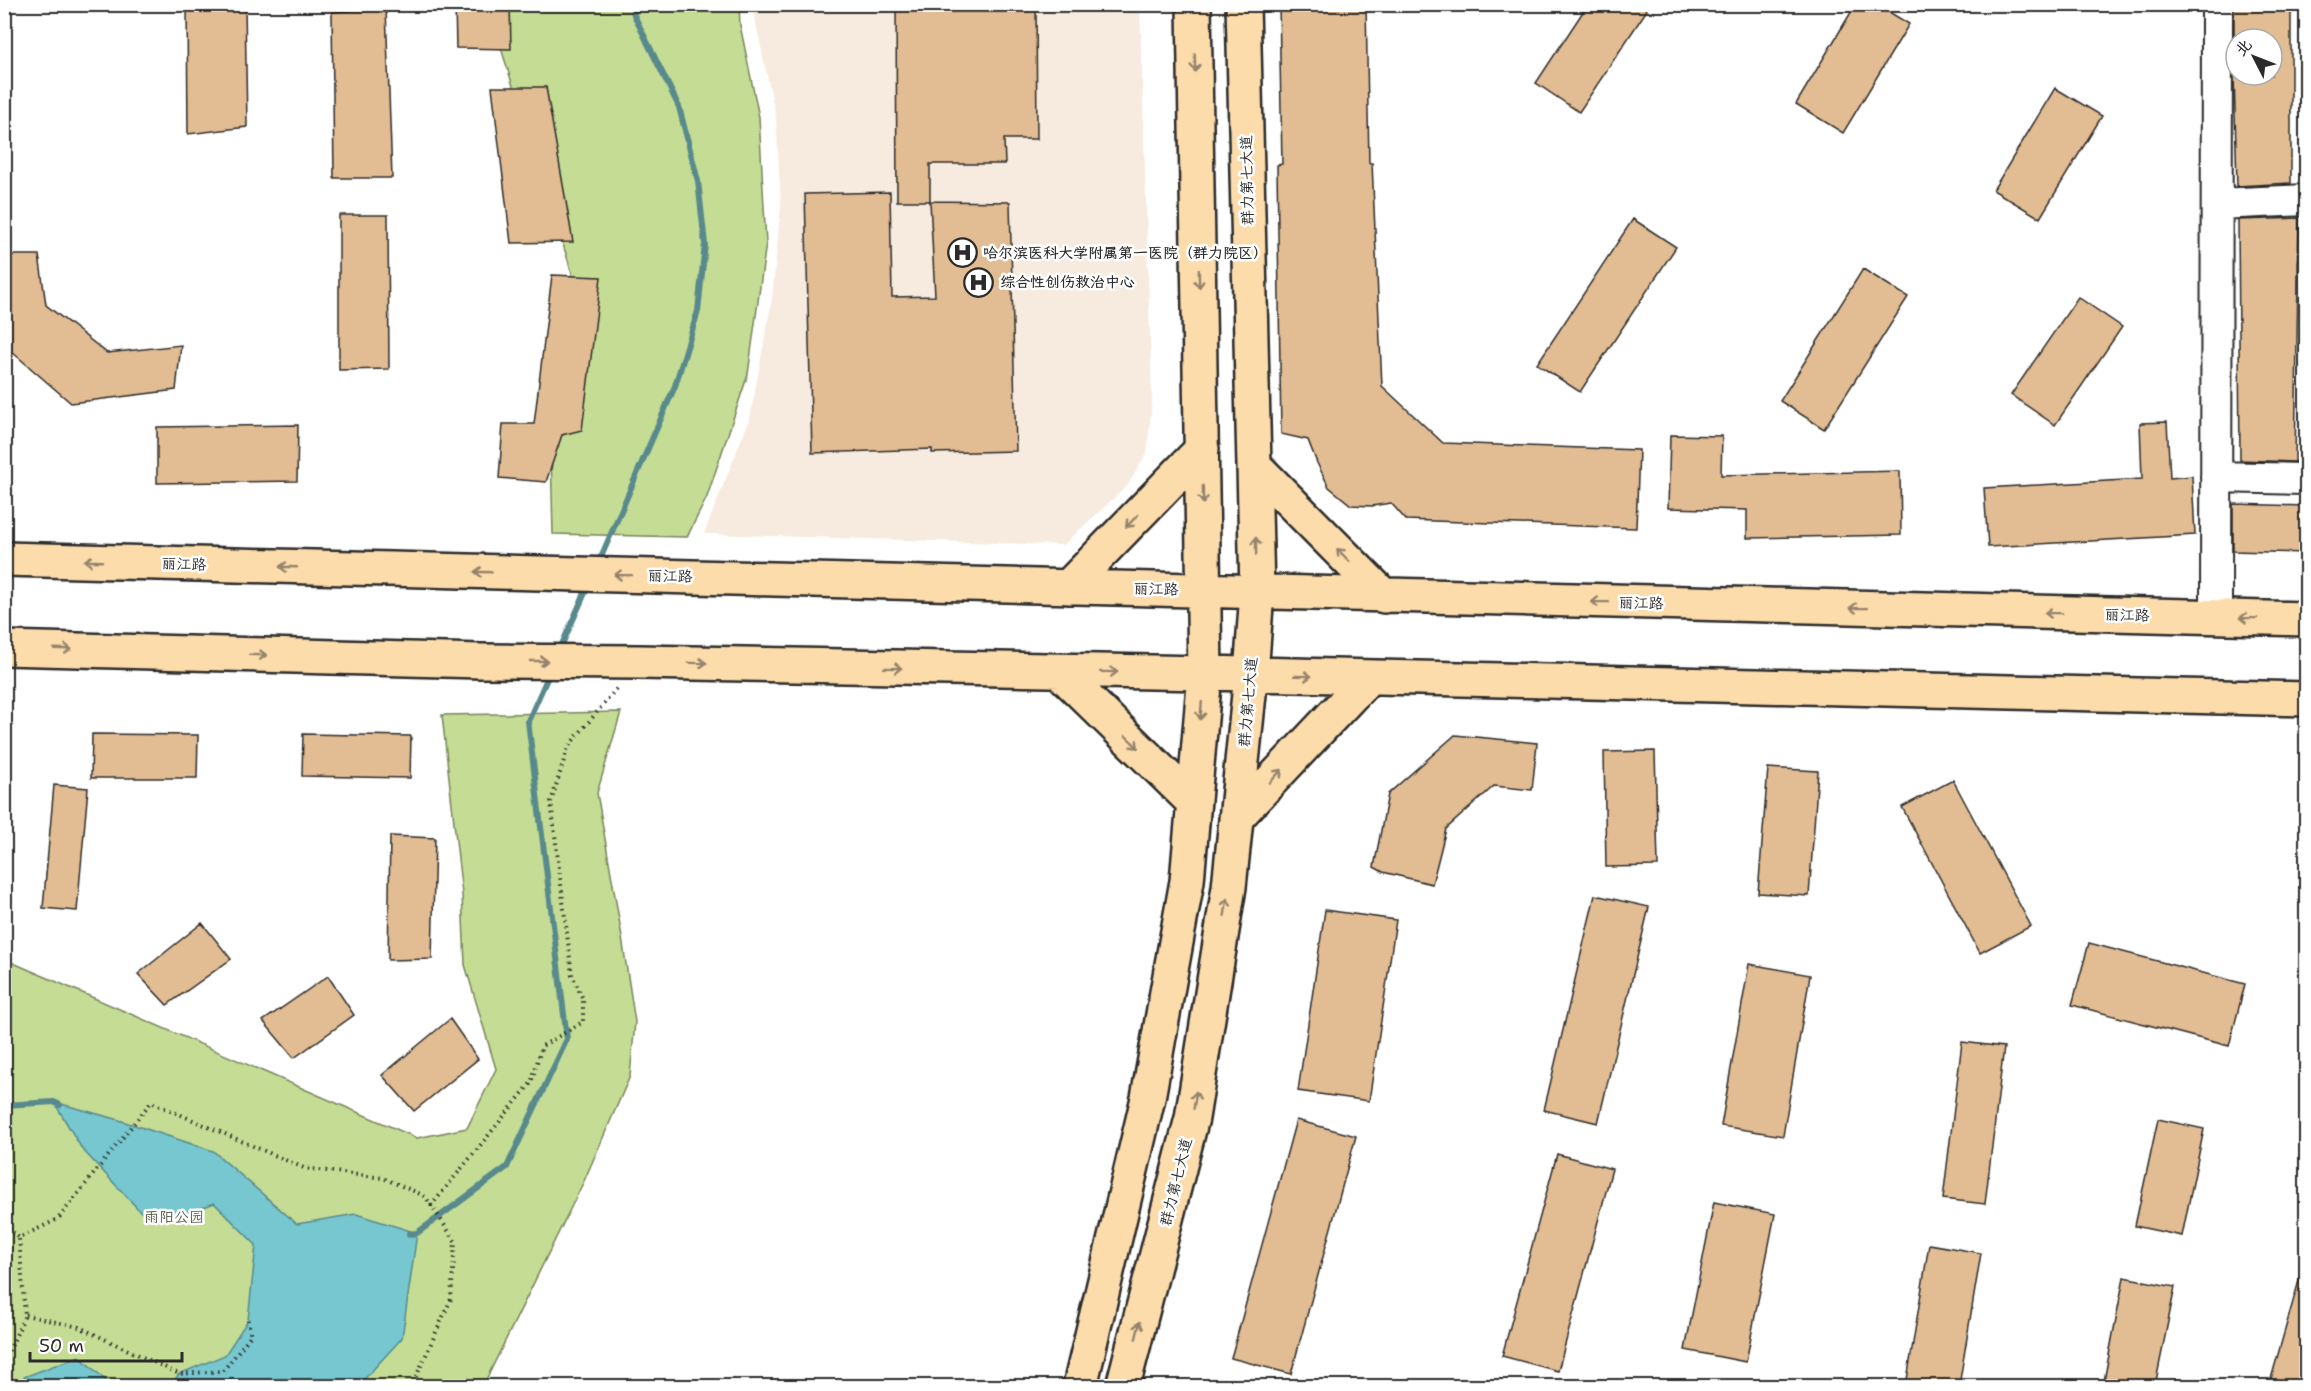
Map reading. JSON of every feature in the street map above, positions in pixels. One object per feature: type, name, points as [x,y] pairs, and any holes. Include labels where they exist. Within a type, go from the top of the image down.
[{"type":"main road","points":[[1080,1386],[1148,1098],[1187,881],[1205,673],[1194,4]]},
{"type":"main road","name":"群力第七大道","points":[[1123,1386],[1192,1118],[1229,887],[1251,675],[1257,592],[1243,4]]},
{"type":"main road","points":[[1068,586],[1202,449]]},
{"type":"main road","points":[[1254,465],[1384,596]]},
{"type":"main road","name":"丽江路","points":[[9,555],[542,574],[2307,619]]},
{"type":"main road","points":[[4,648],[481,661],[1205,673],[2307,699]]},
{"type":"main road","points":[[1060,672],[1193,802]]},
{"type":"main road","points":[[1236,818],[1368,678]]},
{"type":"street","points":[[2216,617],[2217,4]]},
{"type":"street","points":[[2217,204],[2307,200]]},
{"type":"street","points":[[2216,477],[2307,479]]},
{"type":"path","points":[[432,1206],[531,1083],[542,1046],[583,1022],[583,999],[572,975],[551,802],[568,747],[639,662]]},
{"type":"path","points":[[19,1238],[58,1219],[151,1102],[304,1168],[383,1178],[425,1196],[455,1241],[451,1299],[412,1386]]},
{"type":"path","points":[[4,1224],[19,1238],[25,1315],[4,1362]]},
{"type":"path","points":[[25,1315],[78,1327],[179,1374],[223,1371],[250,1335],[248,1320]]},
{"type":"shaded area","name":"哈尔滨医科大学附属第一医院（群力院区）","points":[[752,5],[1140,5],[1152,401],[1147,453],[1128,485],[1063,545],[704,534],[750,418],[772,299],[781,206],[776,117]]},
{"type":"green space","points":[[500,5],[739,5],[740,25],[759,117],[766,243],[748,374],[707,497],[687,537],[553,534],[551,452],[572,273],[500,45]]},
{"type":"green space","name":"雨阳公园","points":[[621,712],[597,793],[635,1022],[630,1076],[584,1181],[483,1386],[5,1386],[4,959],[417,1138],[467,1128],[496,1069],[465,965],[462,894],[442,715]]},
{"type":"water","points":[[54,1102],[116,1119],[213,1151],[297,1224],[356,1214],[417,1233],[402,1338],[358,1386],[170,1386],[179,1374],[225,1355],[248,1320],[256,1245],[214,1203],[177,1218],[141,1212],[82,1149]]},
{"type":"water","points":[[79,1356],[112,1386],[23,1386],[24,1377]]},
{"type":"building","points":[[187,4],[245,4],[247,127],[188,134]]},
{"type":"building","points":[[455,4],[510,4],[511,49],[456,48]]},
{"type":"building","points":[[896,4],[1036,4],[1037,139],[1004,139],[1005,164],[930,164],[930,201],[897,201]]},
{"type":"building","points":[[1279,4],[1366,4],[1369,163],[1372,163],[1382,386],[1443,443],[1639,450],[1636,528],[1406,520],[1391,503],[1372,506],[1351,505],[1329,487],[1308,440],[1281,434],[1277,165],[1282,164]]},
{"type":"building","points":[[1588,4],[1638,4],[1647,10],[1579,112],[1536,83]]},
{"type":"building","points":[[1856,4],[1876,4],[1909,24],[1843,133],[1796,104]]},
{"type":"building","points":[[2234,4],[2291,4],[2291,183],[2237,186],[2234,87],[2284,87],[2284,27],[2234,27]]},
{"type":"building","points":[[386,8],[392,178],[334,178],[332,12]]},
{"type":"building","points":[[492,87],[546,87],[573,242],[511,243]]},
{"type":"building","points":[[2055,88],[2102,116],[2040,218],[1993,190]]},
{"type":"building","points":[[890,192],[892,297],[935,296],[930,201],[1010,202],[1016,451],[932,453],[932,449],[812,453],[805,194]]},
{"type":"building","points":[[339,215],[388,215],[389,369],[339,370]]},
{"type":"building","points":[[2299,218],[2295,462],[2240,460],[2238,220]]},
{"type":"building","points":[[1633,219],[1676,247],[1580,392],[1537,364]]},
{"type":"building","points":[[4,255],[39,255],[46,305],[107,353],[181,345],[176,390],[71,403],[4,345]]},
{"type":"building","points":[[1863,269],[1908,297],[1824,429],[1780,401]]},
{"type":"building","points":[[552,275],[601,277],[582,430],[562,435],[546,482],[499,478],[503,424],[534,424]]},
{"type":"building","points":[[2078,297],[2122,327],[2055,425],[2011,395]]},
{"type":"building","points":[[2167,422],[2170,478],[2192,476],[2195,535],[1988,547],[1984,488],[2142,479],[2140,423]]},
{"type":"building","points":[[298,425],[297,481],[157,483],[157,427]]},
{"type":"building","points":[[1670,435],[1722,436],[1721,475],[1900,471],[1901,535],[1747,538],[1747,510],[1668,508]]},
{"type":"building","points":[[2233,504],[2307,506],[2307,553],[2233,551]]},
{"type":"building","points":[[92,734],[198,735],[197,778],[91,778]]},
{"type":"building","points":[[303,734],[411,736],[410,778],[302,776]]},
{"type":"building","points":[[1455,735],[1537,743],[1532,790],[1494,786],[1446,829],[1432,884],[1383,872],[1374,867],[1388,794]]},
{"type":"building","points":[[1655,751],[1658,866],[1606,867],[1604,752]]},
{"type":"building","points":[[1768,768],[1818,771],[1809,896],[1758,893]]},
{"type":"building","points":[[1953,780],[2031,926],[1980,953],[1902,807]]},
{"type":"building","points":[[54,785],[88,788],[77,911],[43,908]]},
{"type":"building","points":[[390,836],[435,838],[432,959],[388,960]]},
{"type":"building","points":[[1595,895],[1649,907],[1598,1123],[1544,1110]]},
{"type":"building","points":[[1325,910],[1396,920],[1369,1101],[1298,1091]]},
{"type":"building","points":[[202,923],[231,959],[167,1005],[138,974]]},
{"type":"building","points":[[2089,943],[2245,984],[2229,1046],[2072,1005]]},
{"type":"building","points":[[1749,964],[1810,975],[1783,1136],[1721,1126]]},
{"type":"building","points":[[328,976],[354,1015],[294,1058],[263,1021]]},
{"type":"building","points":[[450,1019],[478,1059],[414,1111],[382,1075]]},
{"type":"building","points":[[1962,1042],[2004,1047],[1985,1204],[1943,1199]]},
{"type":"building","points":[[2158,1119],[2204,1129],[2182,1236],[2135,1226]]},
{"type":"building","points":[[1296,1120],[1356,1136],[1291,1374],[1231,1358]]},
{"type":"building","points":[[1557,1154],[1612,1169],[1558,1371],[1502,1356]]},
{"type":"building","points":[[1714,1202],[1775,1214],[1746,1362],[1685,1350]]},
{"type":"building","points":[[1929,1244],[1981,1253],[1959,1386],[1906,1386]]},
{"type":"building","points":[[2302,1270],[2307,1271],[2307,1386],[2269,1386]]},
{"type":"building","points":[[2124,1277],[2175,1287],[2155,1386],[2103,1386]]},
{"type":"waterway","points":[[598,564],[675,386],[698,311],[705,244],[698,181],[679,107],[634,15],[633,4]]},
{"type":"waterway","points":[[559,651],[589,584]]},
{"type":"waterway","points":[[409,1234],[417,1233],[507,1167],[567,1039],[528,721],[550,672]]},
{"type":"waterway","points":[[4,1105],[54,1102],[60,1105]]},
{"type":"place","name":"哈尔滨医科大学附属第一医院（群力院区）","points":[[962,253]]},
{"type":"place","name":"综合性创伤救治中心","points":[[979,282]]}]
